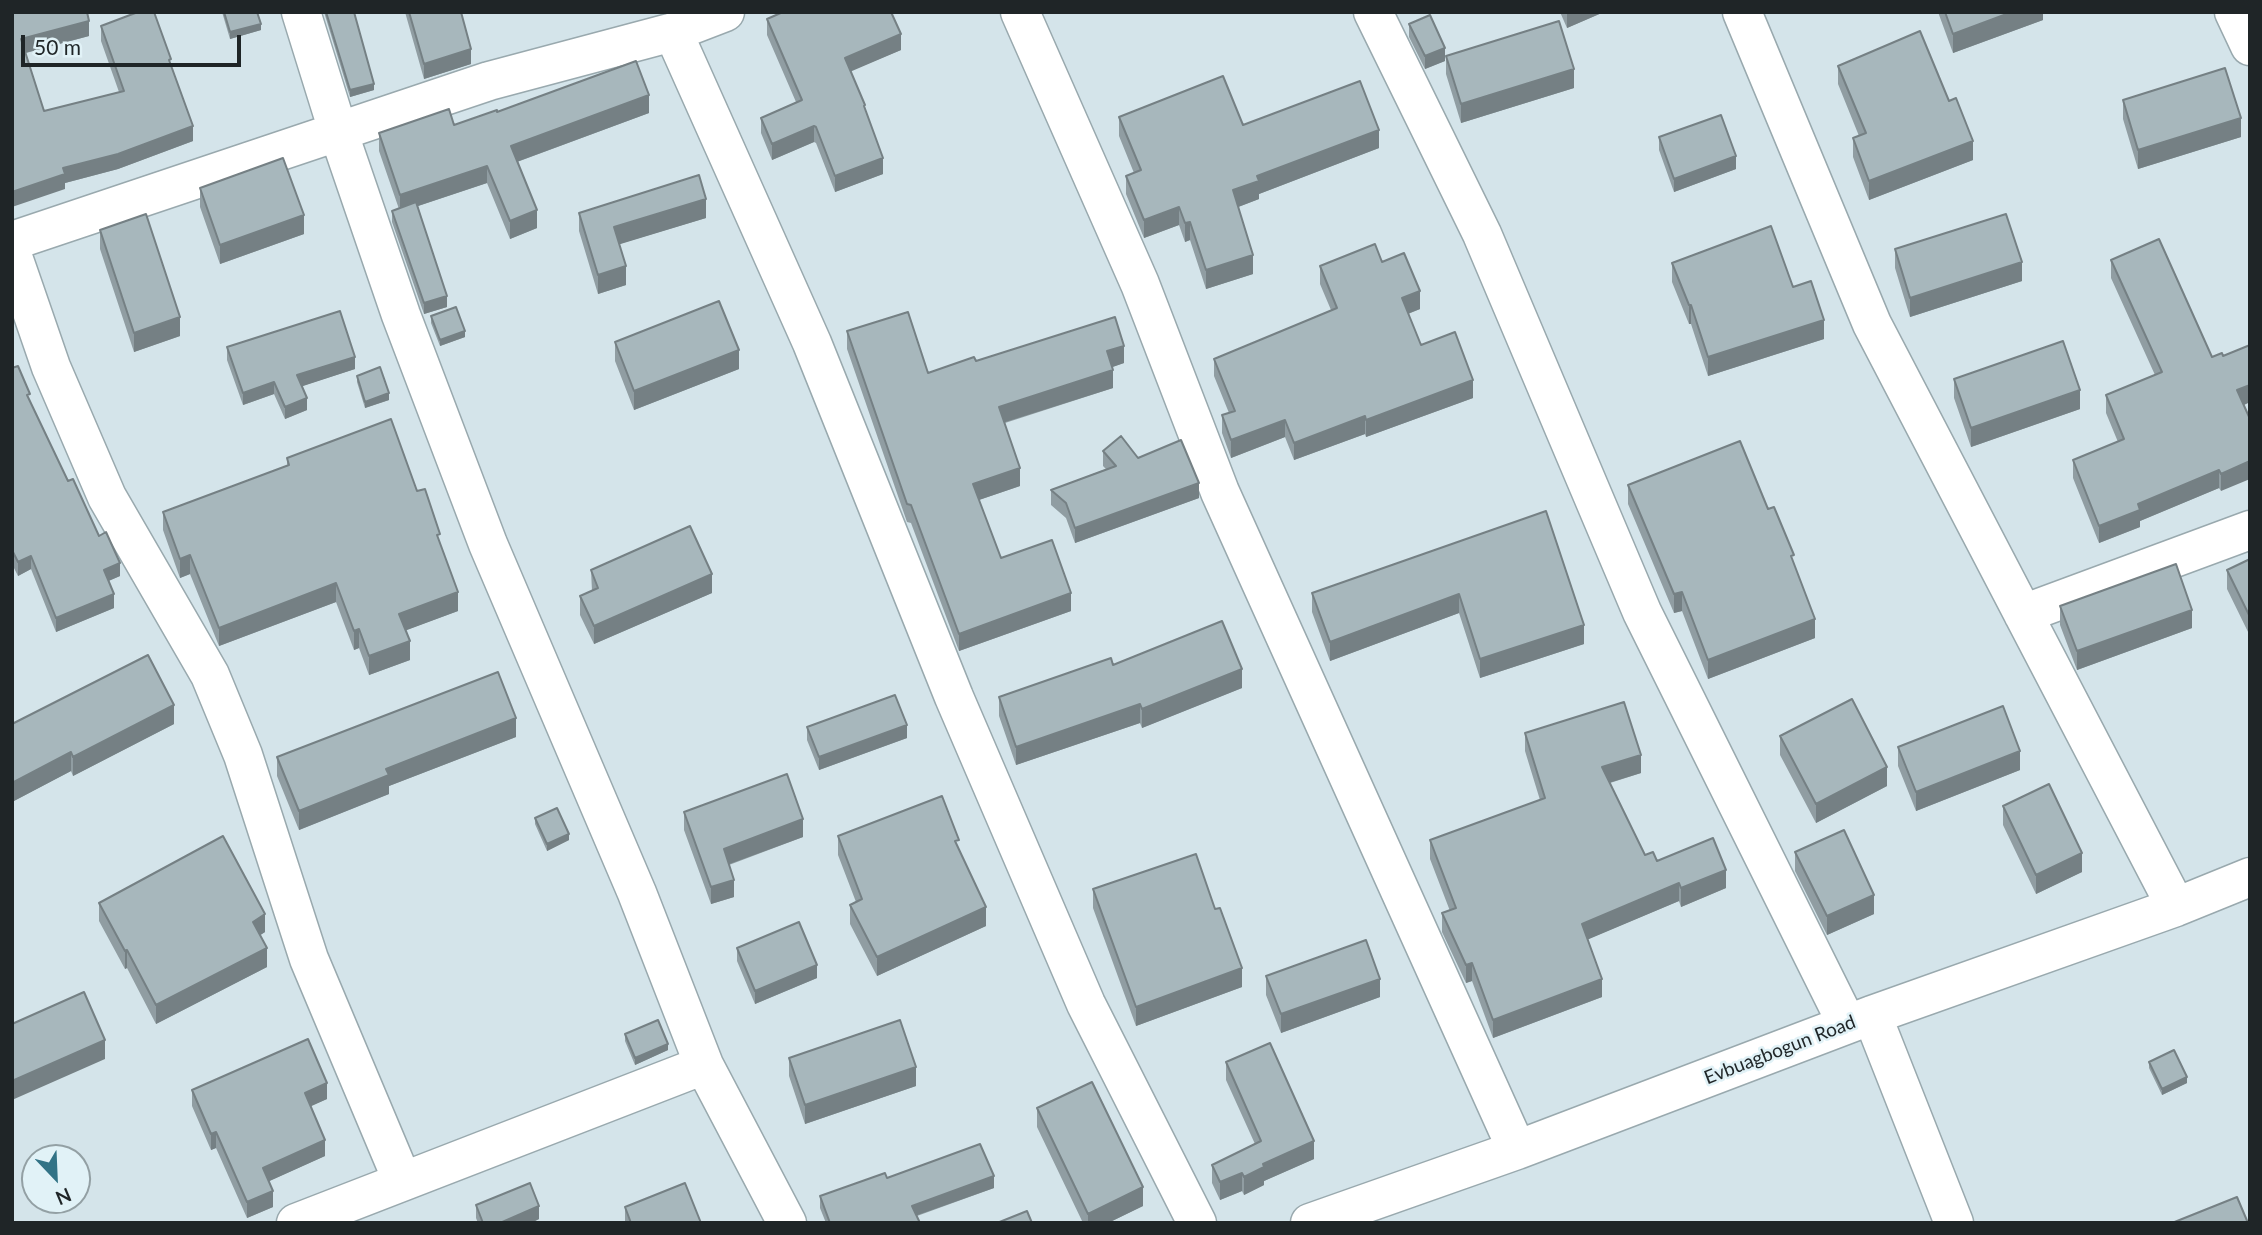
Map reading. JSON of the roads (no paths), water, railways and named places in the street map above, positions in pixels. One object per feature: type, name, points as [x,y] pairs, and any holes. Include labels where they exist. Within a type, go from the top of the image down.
[{"type":"street","points":[[301,12],[338,131],[401,315],[488,544],[637,893],[704,1065],[787,1223]]},
{"type":"street","points":[[12,241],[489,81],[673,32],[725,12]]},
{"type":"street","points":[[1020,12],[1140,284],[1220,492],[1517,1150]]},
{"type":"street","points":[[1373,12],[1482,234],[1642,612],[1860,1020],[1954,1223]]},
{"type":"street","points":[[1742,12],[1872,324],[2176,907]]},
{"type":"street","points":[[2234,12],[2250,46]]},
{"type":"street","points":[[673,32],[812,343],[954,697],[1086,1004],[1197,1223]]},
{"type":"street","points":[[12,254],[51,367],[107,498],[210,675],[243,755],[309,959],[402,1180]]},
{"type":"street","points":[[2023,614],[2250,530]]},
{"type":"street","name":"Evbuagbogun Road","points":[[1310,1223],[1517,1150],[1860,1020],[2176,907],[2250,877]]},
{"type":"street","points":[[296,1223],[704,1065]]}]
